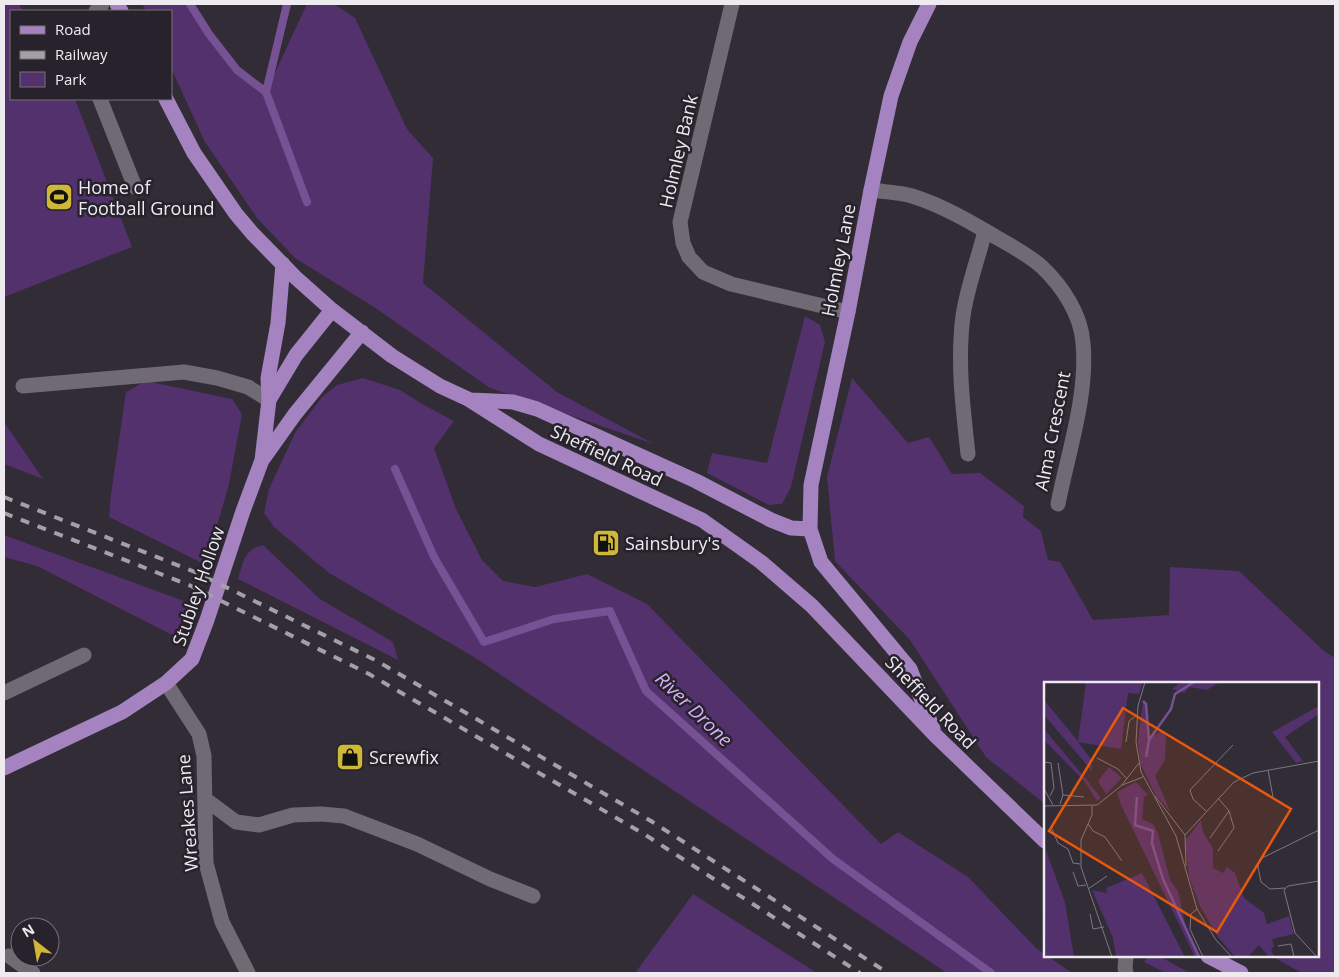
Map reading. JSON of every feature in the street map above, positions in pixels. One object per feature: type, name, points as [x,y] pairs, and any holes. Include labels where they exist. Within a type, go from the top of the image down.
[{"type":"main road","name":"Holmley Lane","points":[[929,4],[910,42],[891,96],[848,312],[810,485],[810,529],[821,562],[910,669],[935,735]]},
{"type":"main road","name":"Sheffield Road","points":[[167,100],[194,153],[231,206],[252,232],[332,310],[404,363],[440,386],[468,400],[540,444],[702,520],[761,562],[812,606],[935,735],[1044,839]]},
{"type":"main road","name":"Stubley Hollow","points":[[4,768],[122,712],[166,683],[192,659],[208,620],[262,460],[270,400],[268,378],[278,323],[284,264]]},
{"type":"main road","name":"Stubley Hollow","points":[[270,400],[296,355],[332,310]]},
{"type":"main road","name":"Stubley Hollow","points":[[262,460],[362,332]]},
{"type":"main road","points":[[468,400],[513,402],[537,409],[696,481],[771,520],[791,528],[810,529]]},
{"type":"main road","points":[[1210,957],[1241,973]]},
{"type":"street","name":"Holmley Bank","points":[[732,4],[680,222],[689,258],[703,272],[731,284],[848,312]]},
{"type":"street","points":[[100,100],[135,187]]},
{"type":"street","name":"Alma Crescent","points":[[871,190],[910,196],[934,204],[1022,252],[1042,267],[1072,307],[1080,327],[1083,342],[1084,371],[1058,504]]},
{"type":"street","points":[[968,454],[960,372],[963,314],[985,231]]},
{"type":"street","points":[[23,386],[184,372],[217,378],[248,387],[270,400]]},
{"type":"street","points":[[4,693],[84,655]]},
{"type":"street","name":"Wreakes Lane","points":[[166,683],[199,734],[204,756],[206,863],[222,922],[248,973]]},
{"type":"street","points":[[205,799],[236,822],[259,825],[293,815],[321,814],[344,816],[417,844],[490,880],[533,896]]},
{"type":"street","points":[[9,956],[33,973]]},
{"type":"street","points":[[1126,957],[1126,973]]},
{"type":"green space","name":"Home of Football Ground","points":[[4,4],[19,4],[22,10],[10,10],[10,100],[75,100],[132,247],[4,297]]},
{"type":"green space","points":[[142,4],[193,4],[237,70],[266,92],[307,4],[334,4],[355,18],[407,129],[433,158],[423,283],[557,392],[654,444],[490,388],[374,307],[295,258],[257,218],[205,142],[172,70],[172,10],[145,10]]},
{"type":"green space","points":[[805,316],[820,325],[825,342],[791,487],[782,504],[769,505],[707,473],[712,453],[767,463]]},
{"type":"green space","points":[[363,378],[400,390],[454,421],[434,448],[456,509],[482,560],[503,581],[535,587],[587,574],[647,604],[881,844],[898,832],[968,877],[1036,948],[1044,954],[1044,957],[1049,957],[1072,973],[947,973],[474,657],[329,573],[274,527],[264,513],[269,489],[295,433],[322,397],[337,385]]},
{"type":"green space","points":[[852,378],[908,443],[929,437],[952,474],[980,473],[1024,506],[1023,517],[1041,531],[1048,560],[1060,562],[1093,620],[1169,615],[1170,567],[1239,571],[1324,651],[1335,658],[1335,973],[1302,973],[1273,957],[1319,957],[1319,682],[1044,682],[1044,803],[986,757],[910,640],[835,561],[827,477]]},
{"type":"green space","points":[[146,381],[232,399],[242,414],[229,484],[206,565],[109,517],[126,392]]},
{"type":"green space","points":[[4,422],[43,479],[4,464]]},
{"type":"green space","points":[[4,535],[192,604],[176,637],[37,566],[4,557]]},
{"type":"green space","points":[[263,545],[320,599],[393,642],[398,660],[238,579],[248,553]]},
{"type":"green space","points":[[693,894],[817,973],[635,973]]},
{"type":"green space","points":[[1148,957],[1161,957],[1190,973],[1166,973],[1144,962]]},
{"type":"waterway","name":"River Drone","points":[[190,4],[209,34],[237,70],[266,92],[307,202]]},
{"type":"waterway","points":[[266,92],[287,4]]},
{"type":"waterway","name":"River Drone","points":[[395,469],[434,557],[484,642],[554,619],[610,611],[646,691],[833,859],[991,973]]},
{"type":"railway","points":[[4,497],[195,572],[377,661],[651,821],[888,973]]},
{"type":"railway","points":[[4,513],[189,585],[369,674],[644,834],[860,973]]},
{"type":"place","name":"Home of Football Ground","points":[[59,197]]},
{"type":"place","name":"Sainsbury's","points":[[606,543]]},
{"type":"place","name":"Screwfix","points":[[350,757]]}]
